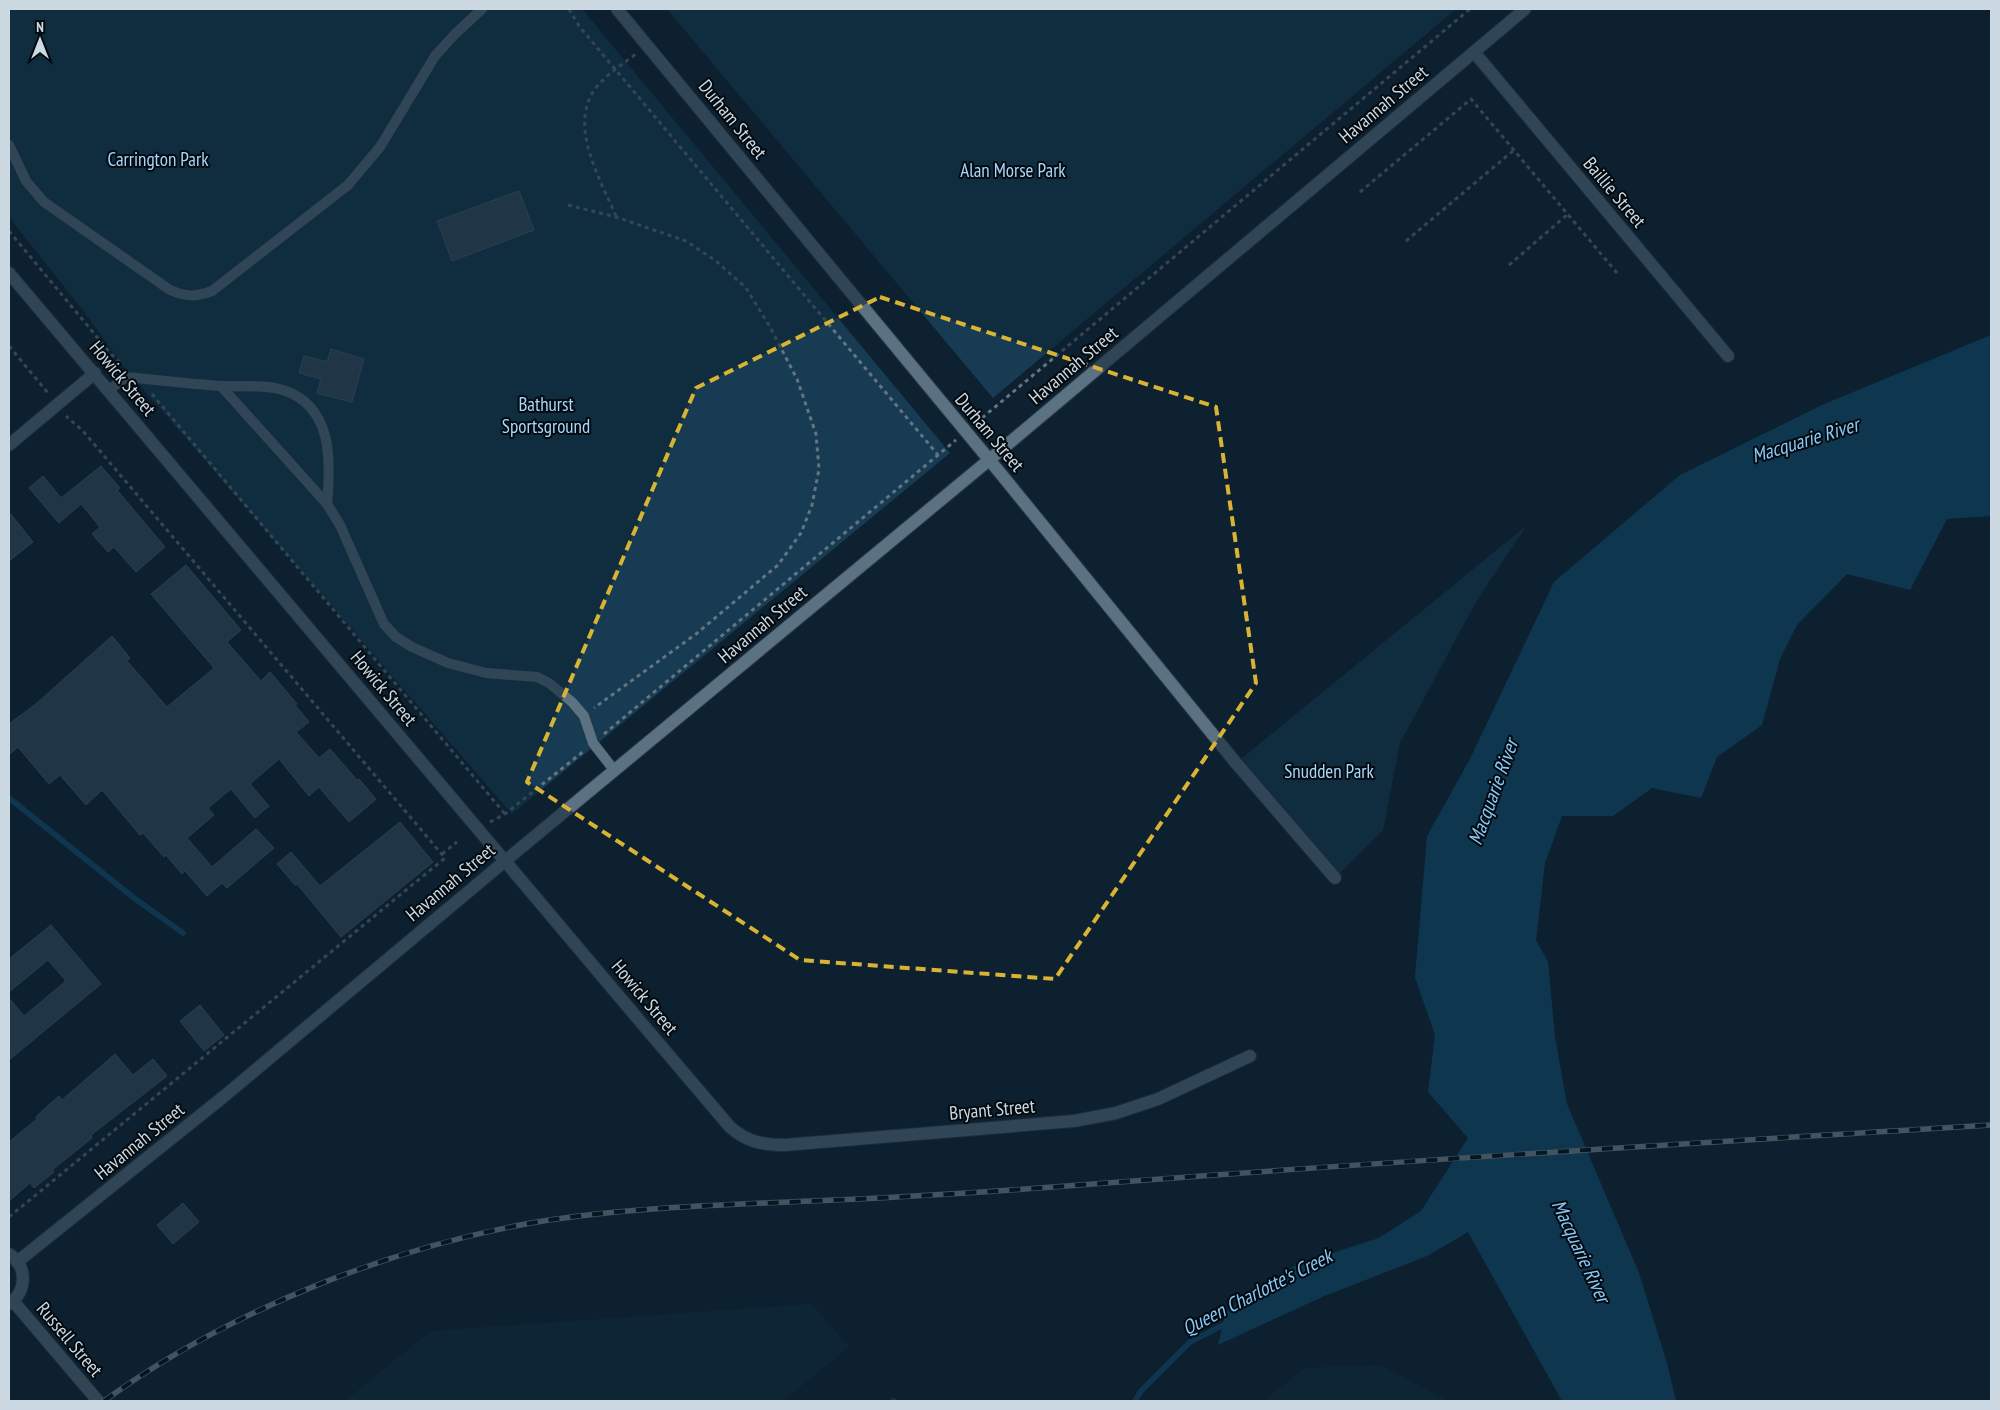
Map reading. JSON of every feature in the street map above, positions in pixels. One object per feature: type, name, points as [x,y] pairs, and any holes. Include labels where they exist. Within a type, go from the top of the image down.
[{"type":"street","name":"Durham Street","points":[[617,9],[1236,763],[1335,878]]},
{"type":"street","name":"Havannah Street","points":[[13,1258],[222,1098],[989,460],[1525,9]]},
{"type":"street","name":"Baillie Street","points":[[1474,52],[1728,356]]},
{"type":"street","name":"Howick Street","points":[[9,273],[730,1127]]},
{"type":"street","points":[[9,445],[95,373]]},
{"type":"street","name":"Bryant Street","points":[[730,1127],[741,1136],[754,1142],[778,1145],[1074,1121],[1116,1113],[1158,1099],[1250,1056]]},
{"type":"street","points":[[11,1303],[22,1286],[22,1269],[13,1258]]},
{"type":"street","name":"Russell Street","points":[[11,1303],[98,1401]]},
{"type":"lane","points":[[9,145],[26,181],[44,202],[170,290],[188,296],[199,296],[212,291],[348,184],[380,146],[435,56],[482,9]]},
{"type":"lane","points":[[109,390],[126,377],[221,386],[266,387],[298,396],[310,407],[321,423],[327,440],[329,476],[327,504]]},
{"type":"lane","points":[[221,386],[327,504],[340,525],[384,624],[396,637],[412,647],[448,663],[486,673],[538,678],[556,688],[584,716],[593,744],[614,770]]},
{"type":"path","points":[[569,9],[578,26],[938,455]]},
{"type":"path","points":[[490,822],[505,814],[593,744],[1470,9]]},
{"type":"path","points":[[616,217],[586,144],[585,113],[594,90],[615,69],[648,46]]},
{"type":"path","points":[[1360,192],[1471,99],[1617,273]]},
{"type":"path","points":[[1406,241],[1514,150]]},
{"type":"path","points":[[568,205],[616,217],[686,241],[716,260],[746,288],[770,327],[797,378],[816,434],[819,468],[812,505],[801,533],[778,565],[696,634],[584,716]]},
{"type":"path","points":[[1508,265],[1568,214]]},
{"type":"path","points":[[9,231],[111,354],[139,378],[505,814]]},
{"type":"path","points":[[9,346],[68,419],[82,430],[445,858],[9,1217]]},
{"type":"path","points":[[442,854],[457,842]]},
{"type":"highlighted area","points":[[880,297],[1216,407],[1256,683],[1055,979],[800,960],[527,782],[696,388]]},
{"type":"shaded area","points":[[812,1304],[849,1347],[783,1401],[345,1401],[431,1331]]},
{"type":"shaded area","points":[[1379,1365],[1449,1401],[1264,1401],[1305,1368]]},
{"type":"green space","name":"Bathurst Sportsground","points":[[9,9],[582,9],[950,453],[512,814],[125,368],[85,313],[9,217]]},
{"type":"green space","name":"Alan Morse Park","points":[[667,9],[1456,9],[993,398]]},
{"type":"green space","name":"Snudden Park","points":[[1526,526],[1477,600],[1400,743],[1383,830],[1335,878],[1236,763]]},
{"type":"water","name":"Macquarie River","points":[[1991,335],[1991,516],[1947,519],[1910,590],[1847,574],[1797,625],[1780,659],[1762,725],[1717,757],[1701,798],[1652,788],[1613,816],[1562,816],[1545,863],[1536,940],[1548,962],[1555,1037],[1567,1104],[1639,1273],[1667,1363],[1676,1401],[1562,1401],[1468,1232],[1427,1256],[1322,1297],[1218,1345],[1226,1311],[1296,1265],[1379,1238],[1421,1211],[1468,1138],[1428,1092],[1435,1035],[1415,977],[1427,836],[1470,759],[1554,582],[1680,475],[1822,405]]},
{"type":"building","points":[[519,191],[534,230],[452,261],[437,221]]},
{"type":"building","points":[[331,349],[364,359],[352,402],[317,393],[321,379],[299,373],[304,356],[327,362]]},
{"type":"building","points":[[101,466],[120,488],[117,490],[165,547],[136,572],[114,547],[108,552],[92,534],[100,527],[81,504],[59,523],[29,488],[43,476],[61,498]]},
{"type":"building","points":[[9,512],[33,542],[9,561]]},
{"type":"building","points":[[186,565],[241,630],[227,642],[261,681],[270,672],[297,704],[295,705],[309,722],[296,732],[319,758],[330,749],[376,799],[349,822],[319,787],[309,796],[279,759],[250,784],[269,806],[255,818],[231,789],[208,808],[214,815],[187,838],[212,867],[256,829],[274,848],[227,888],[222,883],[207,896],[185,871],[182,874],[166,855],[164,857],[143,833],[140,835],[102,790],[86,805],[60,775],[49,784],[18,747],[9,755],[9,724],[37,703],[112,636],[130,658],[127,661],[167,707],[214,668],[151,594]]},
{"type":"building","points":[[400,822],[433,862],[341,937],[297,884],[295,885],[277,864],[291,852],[320,886]]},
{"type":"building","points":[[51,925],[101,984],[9,1060],[9,998],[24,1016],[66,981],[48,960],[9,992],[9,959]]},
{"type":"building","points":[[200,1005],[224,1035],[204,1051],[180,1021]]},
{"type":"building","points":[[115,1054],[133,1075],[153,1059],[167,1076],[91,1135],[92,1138],[52,1170],[54,1172],[34,1188],[30,1183],[9,1201],[9,1142],[37,1119],[36,1117],[59,1096],[62,1100]]},
{"type":"building","points":[[183,1203],[199,1222],[173,1244],[157,1225]]},
{"type":"waterway","points":[[9,798],[134,898],[183,933]]},
{"type":"waterway","name":"Queen Charlotte's Creek","points":[[1135,1401],[1141,1391],[1190,1342],[1229,1322]]},
{"type":"railway","points":[[104,1401],[153,1368],[205,1338],[260,1310],[316,1285],[374,1264],[433,1246],[491,1231],[549,1220],[614,1212],[680,1207],[962,1193],[1404,1162],[1991,1125]]},
{"type":"park label","name":"Carrington Park","points":[[158,159]]}]
